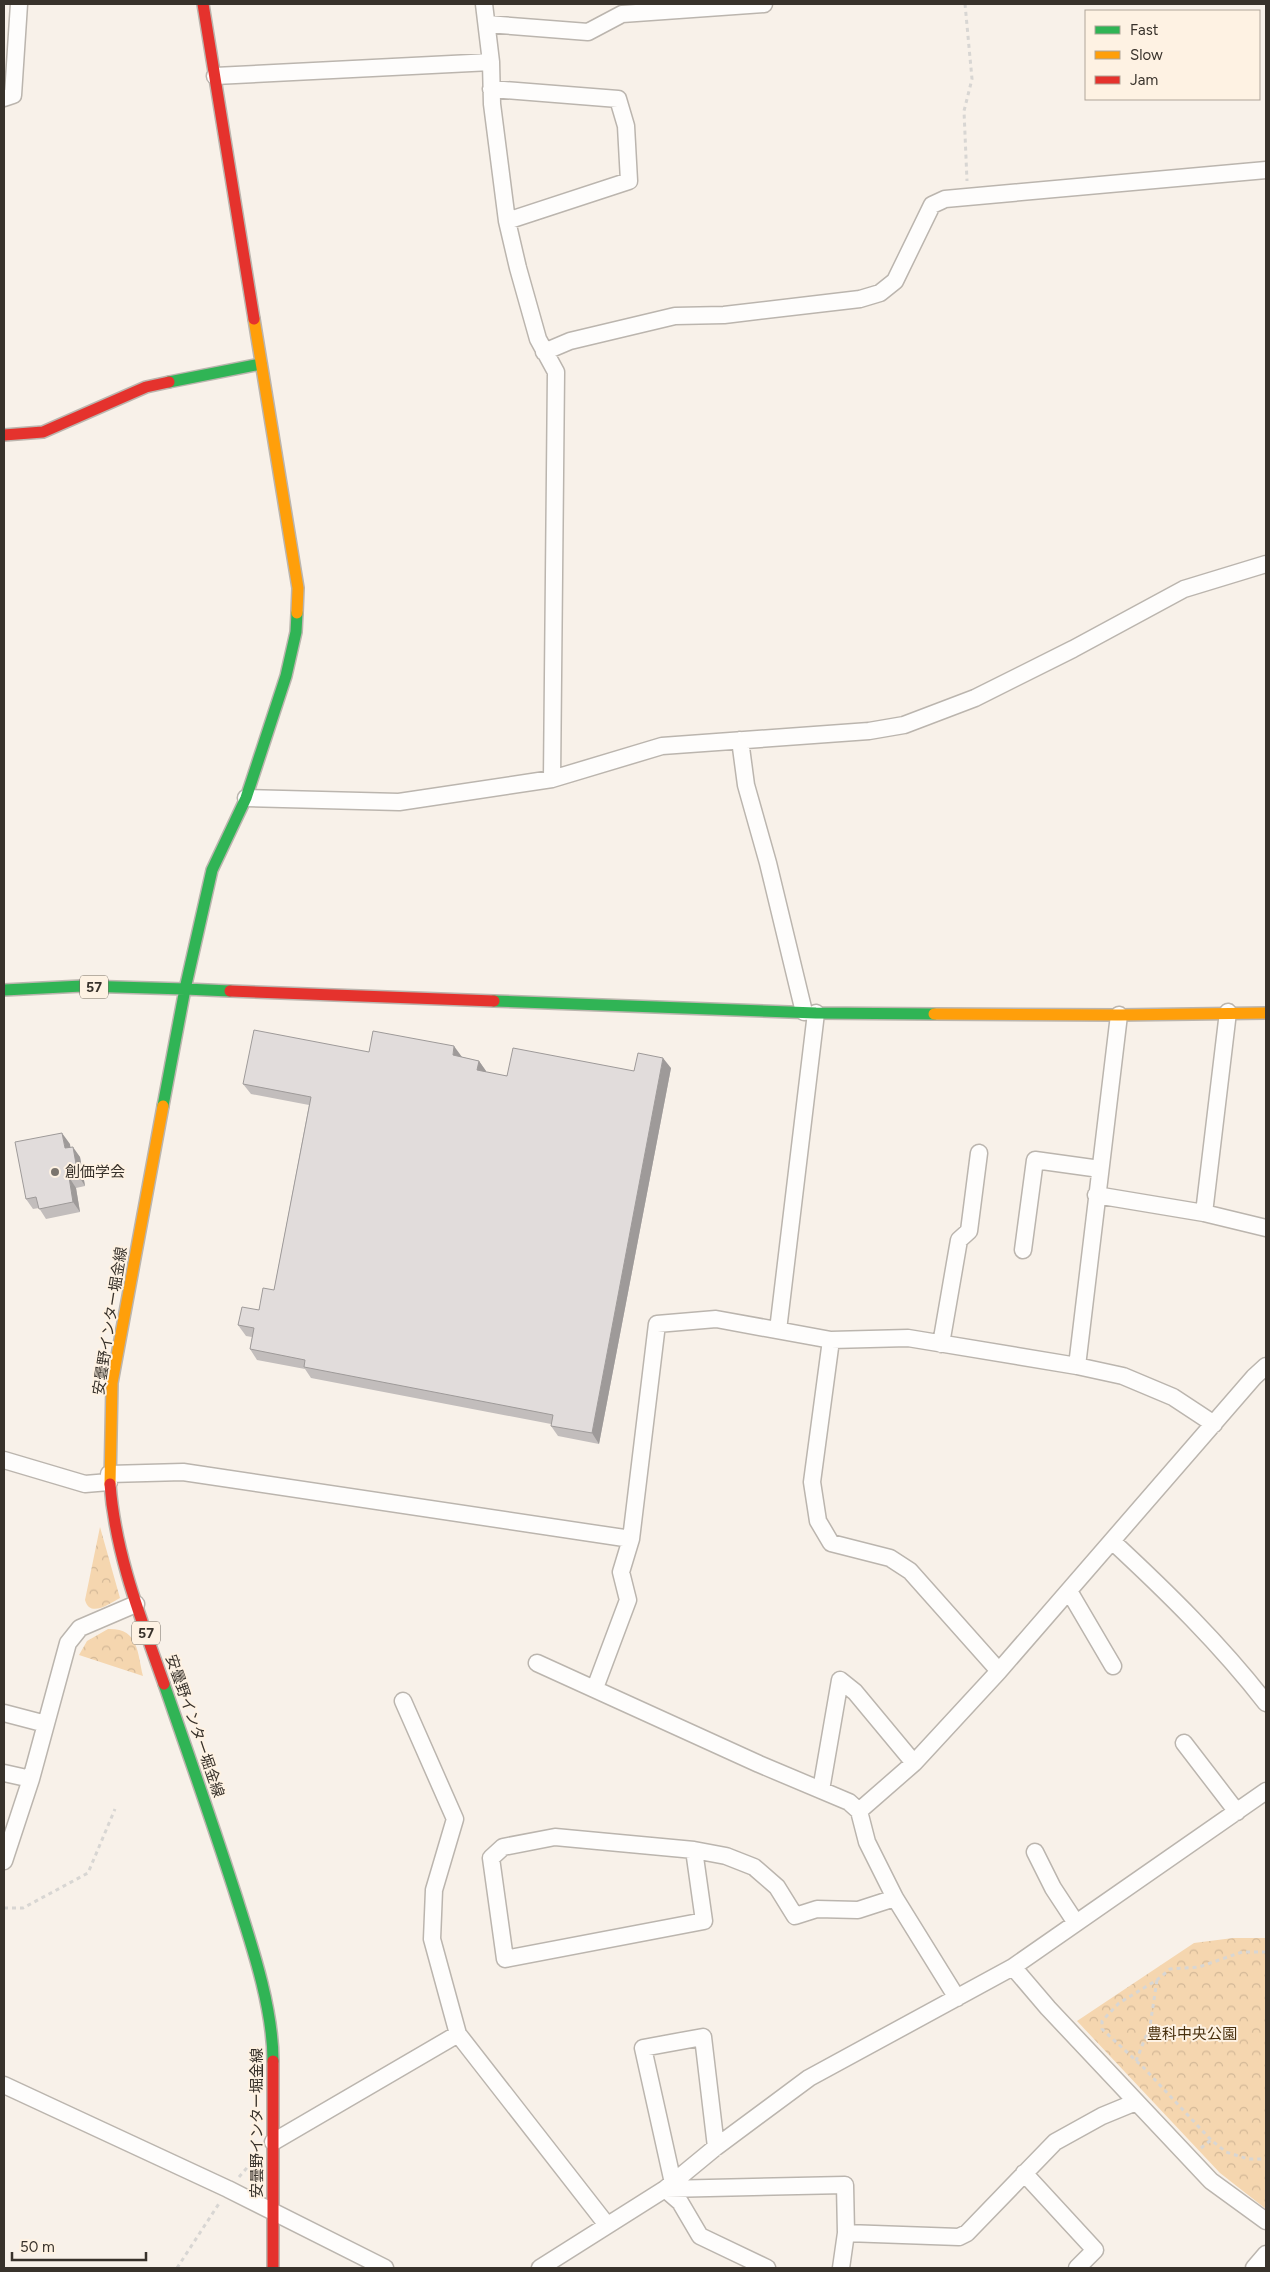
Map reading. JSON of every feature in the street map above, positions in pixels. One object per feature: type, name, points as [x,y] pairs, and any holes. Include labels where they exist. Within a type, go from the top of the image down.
[{"type":"street","points":[[4,98],[13,95],[19,4]]},
{"type":"street","name":"安曇野インター堀金線","points":[[203,4],[206,37],[215,76],[298,588],[296,632],[286,676],[246,798],[212,870],[185,989],[112,1383],[109,1478],[112,1517],[136,1604],[212,1820],[258,1966],[272,2047],[273,2268]]},
{"type":"street","points":[[484,4],[491,62],[491,89],[507,221],[538,339],[556,372],[552,779]]},
{"type":"street","points":[[487,24],[588,32],[622,14],[764,4]]},
{"type":"street","points":[[215,76],[491,62]]},
{"type":"street","points":[[491,89],[618,99],[626,126],[629,181],[507,221]]},
{"type":"street","points":[[544,352],[570,341],[674,316],[734,314],[860,299],[880,293],[895,282],[932,205],[945,199],[1266,170]]},
{"type":"street","points":[[4,435],[43,432],[146,387],[261,364]]},
{"type":"street","points":[[246,798],[399,802],[552,779],[662,746],[869,731],[904,725],[975,698],[1073,649],[1184,589],[1266,564]]},
{"type":"street","points":[[740,740],[746,785],[810,1012],[778,1330]]},
{"type":"street","name":"57","points":[[4,990],[82,986],[185,989]]},
{"type":"street","points":[[185,989],[810,1012],[1119,1015],[1228,1012],[1266,1013]]},
{"type":"street","points":[[1204,1213],[1228,1012]]},
{"type":"street","points":[[1077,1366],[1119,1015]]},
{"type":"street","points":[[941,1344],[959,1240],[969,1231],[979,1153]]},
{"type":"street","points":[[1024,1250],[1035,1160],[1100,1169]]},
{"type":"street","points":[[1096,1195],[1204,1213],[1266,1228]]},
{"type":"street","points":[[595,1688],[628,1600],[621,1572],[630,1539],[657,1324],[716,1319],[831,1340],[908,1338],[1077,1366],[1123,1376],[1173,1396],[1214,1424]]},
{"type":"street","points":[[831,1340],[812,1482],[818,1521],[831,1543],[890,1558],[910,1570],[999,1671]]},
{"type":"street","points":[[859,1811],[914,1763],[999,1671],[1266,1366]]},
{"type":"street","points":[[4,1460],[85,1484],[109,1478],[182,1472],[630,1539]]},
{"type":"street","points":[[1112,1541],[1171,1596],[1239,1667],[1266,1703]]},
{"type":"street","points":[[1069,1591],[1113,1666]]},
{"type":"street","points":[[4,1861],[31,1779],[68,1643],[80,1628],[136,1604]]},
{"type":"street","points":[[537,1663],[759,1764],[849,1802],[859,1811],[867,1842],[895,1898],[957,1998]]},
{"type":"street","points":[[821,1790],[840,1680],[855,1692],[914,1763]]},
{"type":"street","points":[[403,1701],[455,1819],[434,1890],[432,1939],[458,2034],[607,2225]]},
{"type":"street","points":[[4,1713],[46,1724]]},
{"type":"street","points":[[1184,1743],[1237,1812]]},
{"type":"street","points":[[4,1773],[31,1779]]},
{"type":"street","points":[[540,2268],[669,2186],[716,2147],[809,2078],[1013,1967],[1266,1791]]},
{"type":"street","points":[[694,1850],[704,1921],[505,1959],[491,1858],[503,1847],[555,1837],[694,1850],[726,1856],[754,1866],[777,1887],[795,1916],[817,1909],[858,1910],[895,1898]]},
{"type":"street","points":[[1035,1852],[1053,1888],[1076,1923]]},
{"type":"street","points":[[1013,1967],[1048,2008],[1211,2182],[1266,2221]]},
{"type":"street","points":[[273,2142],[458,2034]]},
{"type":"street","points":[[716,2147],[703,2037],[644,2048],[669,2186],[700,2236],[767,2268]]},
{"type":"street","points":[[4,2085],[228,2189],[385,2268]]},
{"type":"street","points":[[846,2233],[959,2238],[967,2233],[1055,2142],[1102,2116],[1136,2102]]},
{"type":"street","points":[[1024,2173],[1095,2250],[1077,2268]]},
{"type":"street","points":[[669,2186],[845,2185],[846,2233],[841,2268]]},
{"type":"street","points":[[1254,2268],[1266,2254]]},
{"type":"path","points":[[965,4],[972,79],[964,111],[968,197]]},
{"type":"path","points":[[4,1908],[23,1908],[88,1873],[115,1809]]},
{"type":"path","points":[[1266,1952],[1242,1952],[1200,1968],[1170,1969],[1157,1980],[1119,2004],[1102,2021],[1102,2029],[1136,2061],[1211,2140],[1226,2152],[1248,2159],[1266,2159]]},
{"type":"path","points":[[1136,2061],[1150,2026],[1157,1980]]},
{"type":"path","points":[[1150,2026],[1162,2030]]},
{"type":"path","points":[[177,2268],[228,2189]]},
{"type":"green space","points":[[100,1527],[120,1598],[95,1609],[87,1605],[85,1600]]},
{"type":"green space","points":[[108,1629],[118,1630],[131,1637],[135,1643],[143,1676],[79,1655],[87,1641]]},
{"type":"green space","name":"豊科中央公園","points":[[1233,1938],[1266,1938],[1266,2209],[1220,2173],[1077,2021],[1194,1943]]},
{"type":"building","points":[[254,1030],[369,1052],[373,1031],[454,1046],[453,1055],[479,1061],[477,1070],[507,1076],[513,1048],[634,1071],[638,1053],[663,1058],[592,1433],[551,1426],[553,1415],[304,1367],[305,1360],[250,1349],[254,1328],[238,1325],[242,1307],[259,1310],[263,1288],[274,1290],[311,1097],[243,1084]]},
{"type":"building","name":"創価学会","points":[[62,1133],[65,1148],[73,1147],[78,1175],[69,1177],[73,1202],[39,1209],[36,1197],[26,1199],[15,1142]]},
{"type":"traffic: fast","points":[[169,382],[261,364]]},
{"type":"traffic: fast","points":[[230,991],[185,989],[212,870],[246,798],[286,676],[296,632],[297,613]]},
{"type":"traffic: fast","points":[[4,990],[82,986],[185,989],[163,1106]]},
{"type":"traffic: fast","points":[[494,1001],[816,1013],[934,1014]]},
{"type":"traffic: fast","points":[[164,1684],[219,1845],[261,1979],[270,2021],[273,2061]]},
{"type":"traffic: slow","points":[[254,319],[298,588],[297,613]]},
{"type":"traffic: slow","points":[[934,1014],[1119,1015],[1266,1013]]},
{"type":"traffic: slow","points":[[110,1484],[112,1383],[163,1106]]},
{"type":"traffic: jam","points":[[203,4],[254,319]]},
{"type":"traffic: jam","points":[[4,435],[43,432],[146,387],[169,382]]},
{"type":"traffic: jam","points":[[230,991],[494,1001]]},
{"type":"traffic: jam","points":[[110,1484],[117,1535],[130,1586],[164,1684]]},
{"type":"traffic: jam","points":[[273,2061],[273,2268]]},
{"type":"place","name":"創価学会","points":[[55,1172]]}]
